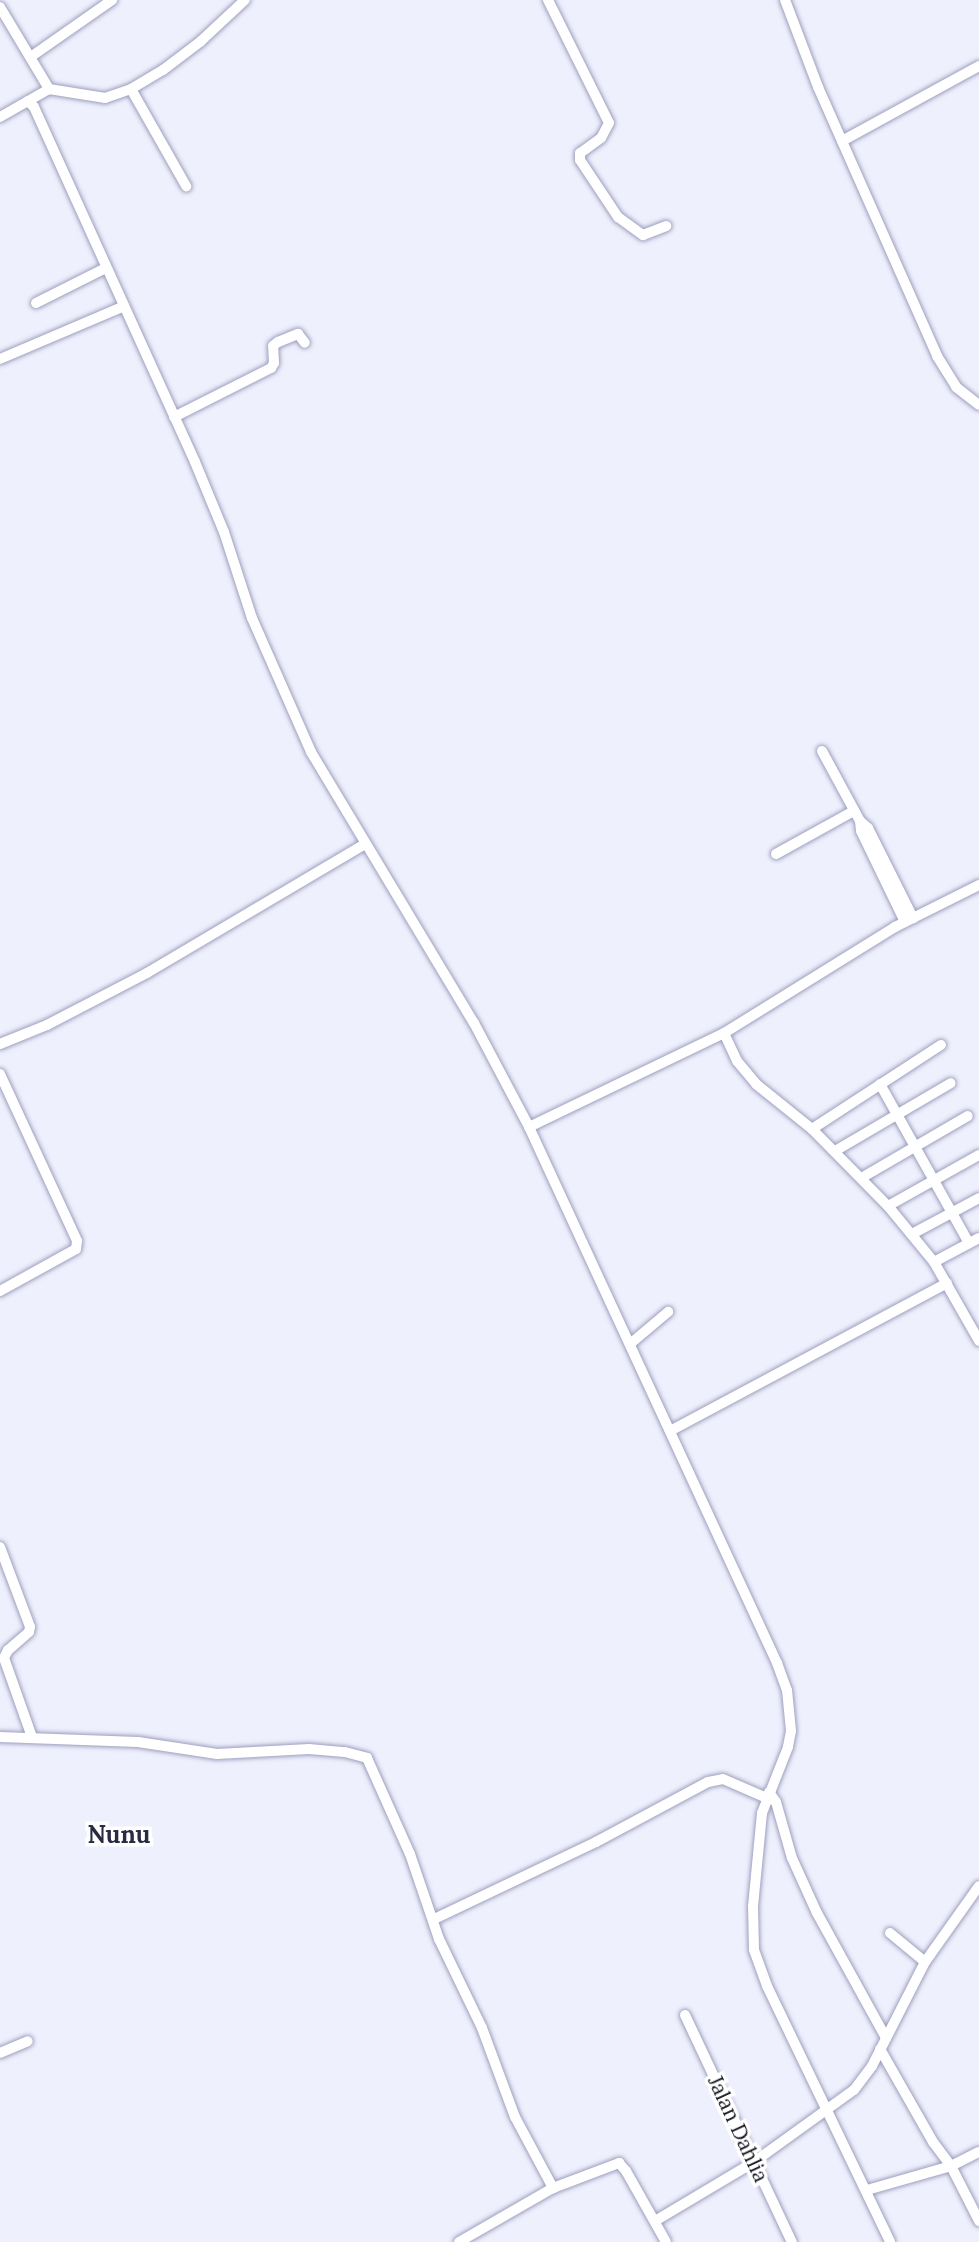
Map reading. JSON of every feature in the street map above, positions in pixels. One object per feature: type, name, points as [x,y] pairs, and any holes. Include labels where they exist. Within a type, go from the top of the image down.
[{"type":"street","points":[[32,56],[112,0]]},
{"type":"street","points":[[0,117],[49,89],[105,98],[131,89],[163,70],[201,41],[246,0]]},
{"type":"street","points":[[548,0],[609,123],[601,138],[580,153],[580,160],[618,217],[643,234],[666,226]]},
{"type":"street","points":[[785,0],[842,141],[936,356],[956,387],[979,405]]},
{"type":"street","points":[[0,7],[32,56],[49,89]]},
{"type":"street","points":[[842,141],[979,66]]},
{"type":"street","points":[[131,89],[186,186]]},
{"type":"street","points":[[28,101],[34,107],[224,531],[252,618],[292,713],[316,762],[474,1023],[529,1127],[787,1690],[791,1731],[788,1747],[768,1795],[758,1837],[754,1950],[767,1986],[890,2242]]},
{"type":"street","points":[[36,303],[106,268]]},
{"type":"street","points":[[0,359],[124,306]]},
{"type":"street","points":[[174,416],[271,368],[274,363],[273,346],[278,342],[298,334],[305,342]]},
{"type":"street","points":[[822,751],[860,821],[869,828],[909,920]]},
{"type":"street","points":[[776,854],[854,811]]},
{"type":"street","points":[[0,1044],[47,1025],[147,972],[365,844]]},
{"type":"street","points":[[529,1127],[724,1033],[909,920],[979,886]]},
{"type":"street","points":[[724,1033],[749,1077],[812,1129],[863,1177],[912,1234],[934,1262],[979,1341]]},
{"type":"street","points":[[812,1129],[941,1045]]},
{"type":"street","points":[[0,1074],[77,1241],[76,1249],[0,1291]]},
{"type":"street","points":[[835,1151],[951,1083]]},
{"type":"street","points":[[880,1084],[951,1212],[974,1240],[934,1262]]},
{"type":"street","points":[[863,1177],[968,1116]]},
{"type":"street","points":[[888,1206],[979,1155]]},
{"type":"street","points":[[912,1234],[979,1198]]},
{"type":"street","points":[[670,1431],[947,1283]]},
{"type":"street","points":[[629,1344],[668,1312]]},
{"type":"street","points":[[0,1547],[30,1627],[29,1632],[8,1650],[4,1658],[32,1737]]},
{"type":"street","points":[[0,1737],[138,1742],[217,1754],[309,1749],[363,1755],[373,1767],[434,1919],[439,1939],[482,2028],[515,2117],[553,2188]]},
{"type":"street","points":[[434,1919],[596,1842],[708,1783],[723,1779],[768,1795],[780,1812],[792,1858],[817,1913],[841,1962],[886,2038]]},
{"type":"street","points":[[655,2221],[754,2162],[828,2112],[864,2079],[925,1962],[979,1886]]},
{"type":"street","points":[[890,1933],[925,1962]]},
{"type":"street","name":"Jalan Dahlia","points":[[685,2015],[792,2242]]},
{"type":"street","points":[[0,2053],[27,2041]]},
{"type":"street","points":[[880,2049],[933,2142],[951,2166],[979,2221]]},
{"type":"street","points":[[867,2190],[951,2166],[979,2152]]},
{"type":"street","points":[[459,2242],[553,2188],[619,2163],[666,2242]]},
{"type":"district","name":"Nunu","points":[[119,1835]]}]
